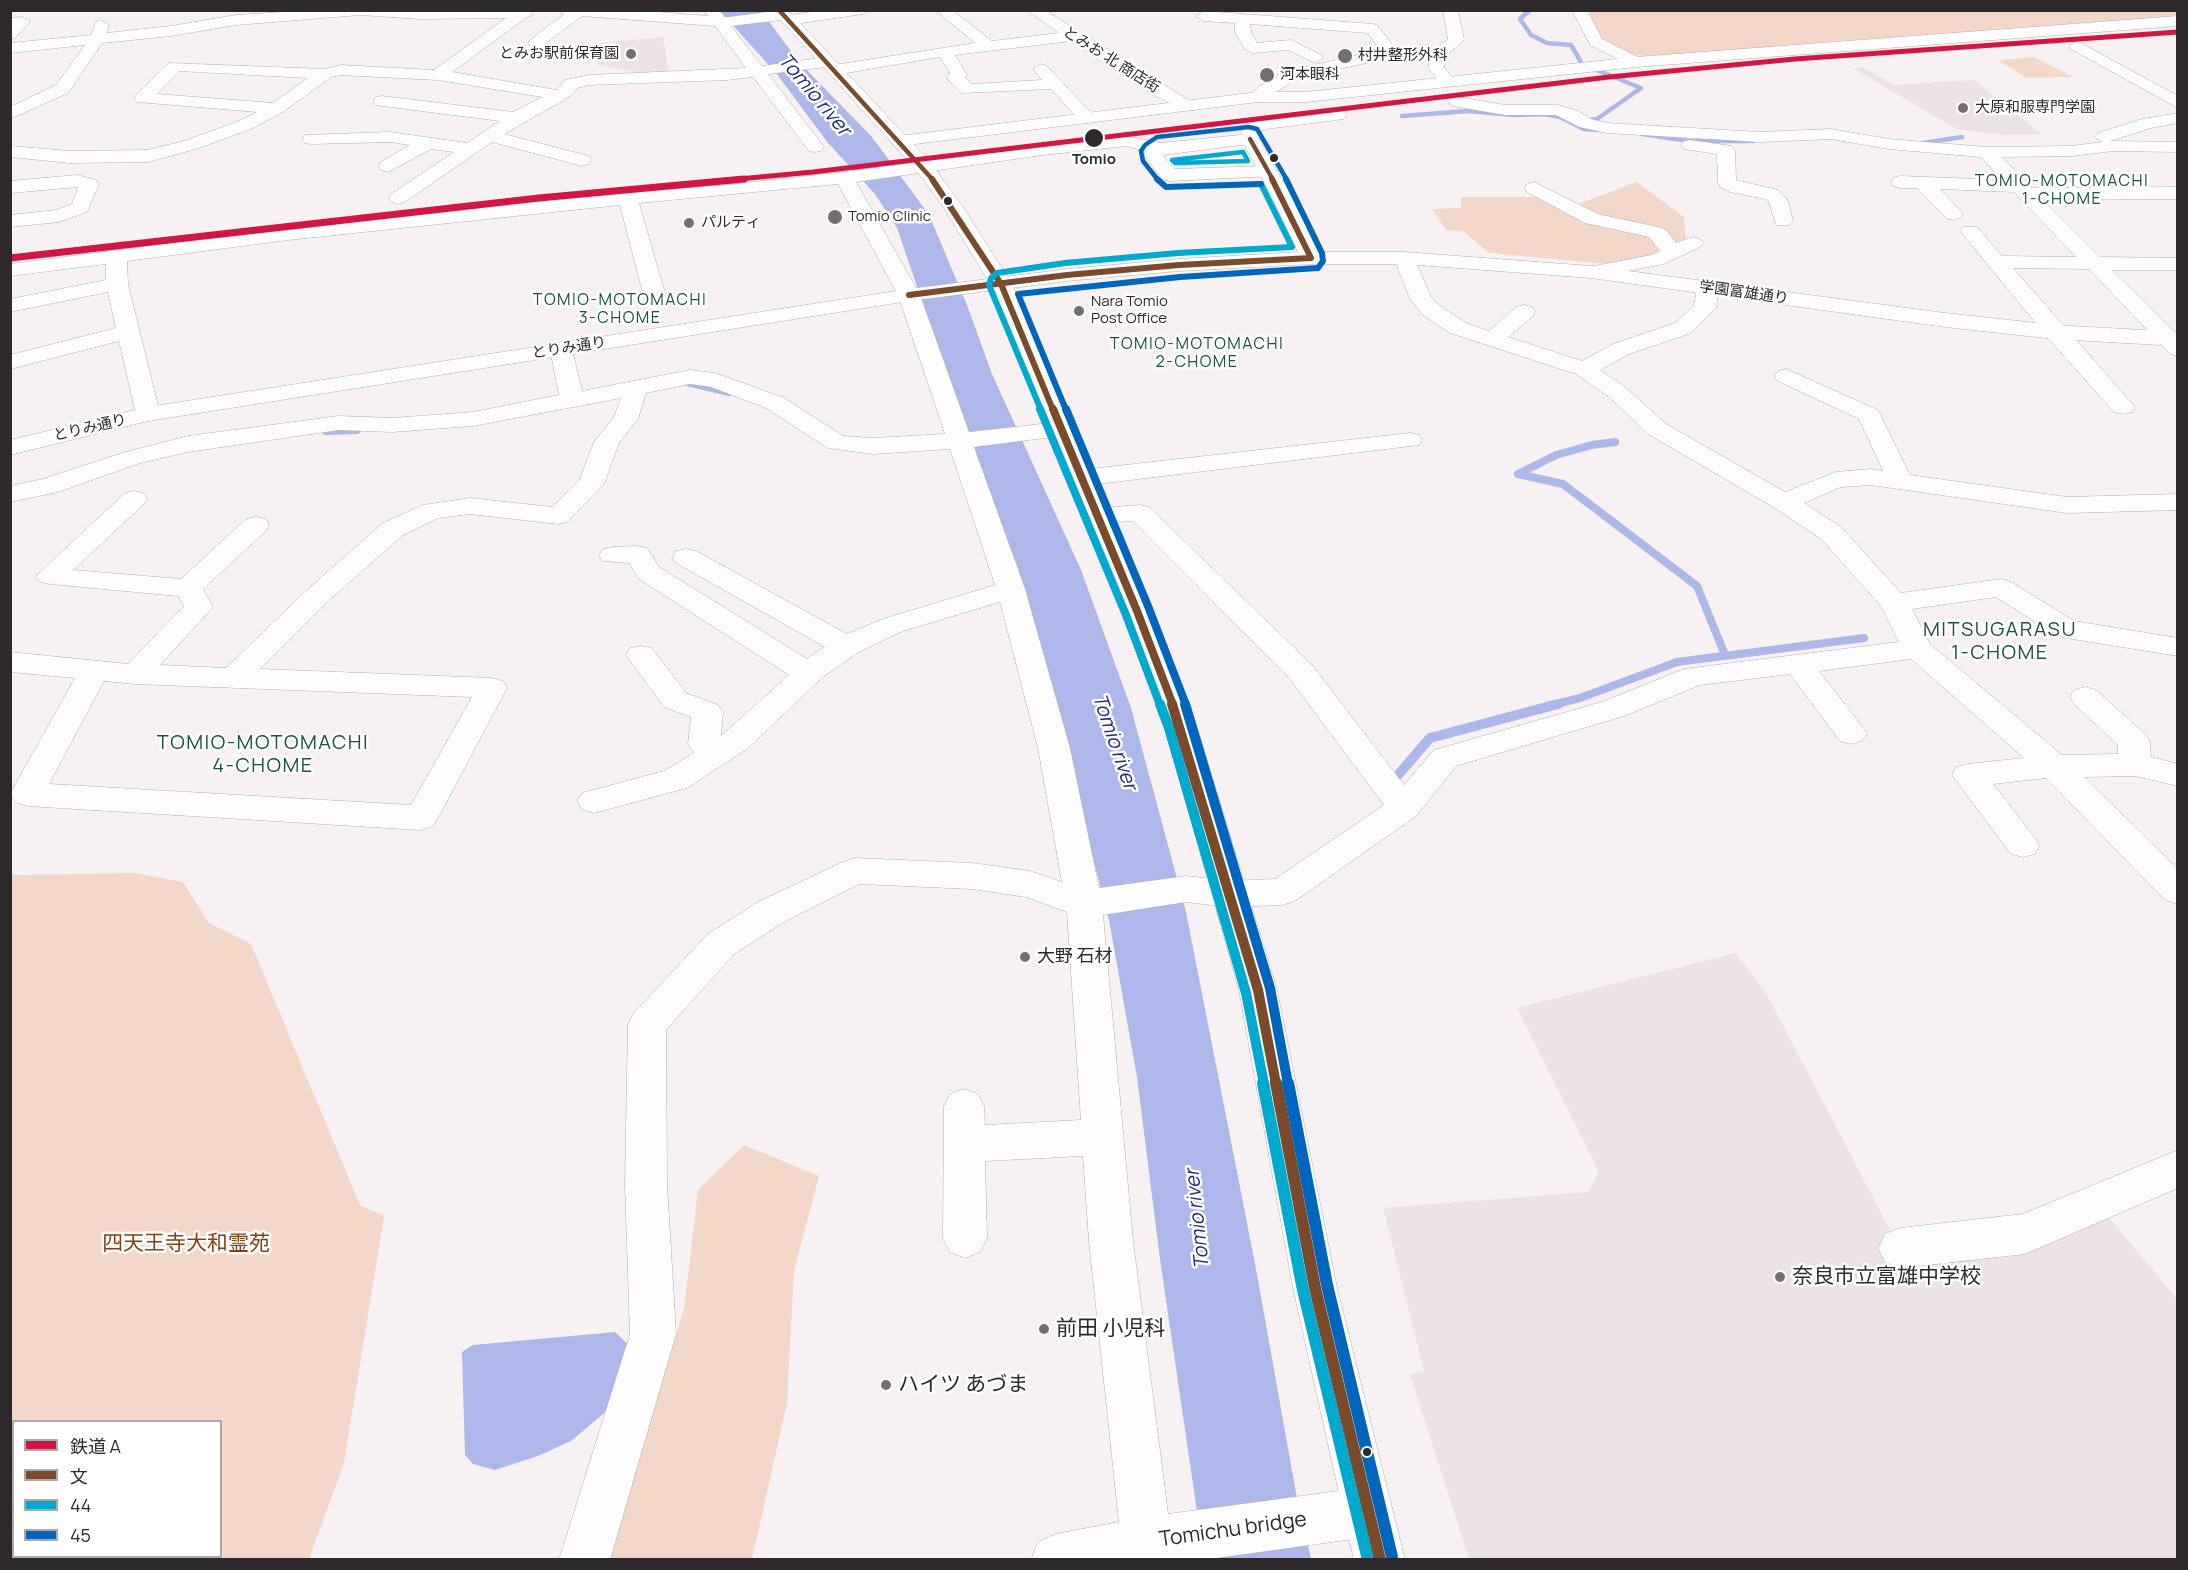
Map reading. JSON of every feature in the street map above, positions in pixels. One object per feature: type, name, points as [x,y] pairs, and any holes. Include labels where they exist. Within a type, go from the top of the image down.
[{"type":"street","points":[[10,62],[17,47],[171,31],[236,20],[285,18],[360,10],[420,14],[522,13],[544,10]]},
{"type":"street","points":[[538,36],[570,11],[720,18],[862,10]]},
{"type":"street","points":[[942,10],[988,45]]},
{"type":"street","name":"とみお 北 商店街","points":[[1034,10],[1158,90],[1189,106]]},
{"type":"street","points":[[1448,82],[1436,66],[1440,53],[1456,40],[1450,10]]},
{"type":"street","points":[[1580,10],[1596,42],[1636,62]]},
{"type":"street","points":[[438,75],[522,13]]},
{"type":"street","points":[[779,16],[830,66],[924,168],[953,207],[1001,284],[1048,430],[1081,478],[1137,611],[1180,724],[1258,990],[1315,1287],[1345,1515],[1380,1560]]},
{"type":"street","points":[[1204,16],[1373,29],[1390,53]]},
{"type":"street","points":[[10,114],[62,89],[98,38],[102,18]]},
{"type":"street","points":[[720,18],[762,70],[815,147]]},
{"type":"street","points":[[1242,18],[1243,32],[1252,48],[1291,45],[1319,62]]},
{"type":"street","points":[[899,141],[1258,97],[1306,97],[1636,62],[2178,21]]},
{"type":"street","points":[[10,23],[22,22],[10,35]]},
{"type":"street","points":[[1295,22],[1319,62]]},
{"type":"street","points":[[398,198],[516,118],[565,93],[571,84],[589,80],[727,75],[801,65],[830,66],[1073,36]]},
{"type":"street","points":[[1015,43],[1087,118]]},
{"type":"street","points":[[2110,44],[2071,47],[2178,103]]},
{"type":"street","points":[[945,51],[959,75],[954,78],[968,89],[1056,84]]},
{"type":"street","points":[[1258,97],[1265,90],[1282,81],[1285,76],[1319,62],[1390,53],[1440,53]]},
{"type":"street","points":[[277,108],[143,98],[175,66],[325,74],[340,70],[438,75],[558,95]]},
{"type":"street","points":[[10,151],[70,157],[130,157],[164,152],[245,125],[277,108],[325,74]]},
{"type":"street","points":[[418,75],[377,104],[516,118]]},
{"type":"street","points":[[1548,93],[1452,103],[1505,110],[1558,110],[1585,123],[1607,128],[1760,137],[1831,134],[1889,144],[1986,152],[2073,151],[2113,146],[2178,147]]},
{"type":"street","points":[[541,105],[570,112]]},
{"type":"street","points":[[1311,258],[1250,139],[1251,129],[1262,124],[1359,112]]},
{"type":"street","points":[[1572,115],[1570,123],[1584,132],[1726,150],[1727,183],[1737,188],[1771,194],[1778,200],[1783,221]]},
{"type":"street","points":[[1849,137],[1900,139],[1963,133],[2022,143],[2048,143],[2104,137],[2148,123],[2178,118]]},
{"type":"street","points":[[490,136],[582,160]]},
{"type":"street","points":[[311,139],[390,137],[471,149]]},
{"type":"street","points":[[10,270],[300,233],[628,197],[726,191],[847,178],[1043,150],[1126,141],[1160,149],[1250,139]]},
{"type":"street","points":[[388,166],[427,143]]},
{"type":"street","points":[[1160,149],[1153,154],[1169,175],[1266,172]]},
{"type":"street","points":[[1986,152],[2174,343]]},
{"type":"street","points":[[40,184],[70,157]]},
{"type":"street","points":[[847,178],[909,295],[1011,588],[1054,748],[1084,903],[1111,1241],[1146,1551]]},
{"type":"street","points":[[10,187],[77,181],[89,184],[80,208],[59,216],[10,221]]},
{"type":"street","points":[[1900,182],[2023,190],[2178,193]]},
{"type":"street","points":[[1923,183],[1953,214]]},
{"type":"street","points":[[1534,188],[1592,219],[1655,232],[1661,236],[1671,253]]},
{"type":"street","points":[[628,197],[653,290]]},
{"type":"street","points":[[1970,231],[2055,332],[2123,407]]},
{"type":"street","points":[[1591,272],[1658,260],[1693,243]]},
{"type":"street","points":[[116,256],[117,284],[148,414]]},
{"type":"street","name":"とりみ通り","points":[[10,448],[148,414],[909,295],[1067,275],[1311,258]]},
{"type":"street","name":"学園富雄通り","points":[[1311,258],[1404,258],[1591,272],[1945,320],[2174,343]]},
{"type":"street","points":[[1404,258],[1421,299],[1432,311],[1458,328],[1584,369],[1617,392],[1657,429],[1784,502],[1831,533],[1894,603],[1918,649],[2054,766],[2178,891]]},
{"type":"street","points":[[1997,262],[2178,264]]},
{"type":"street","points":[[10,306],[117,284]]},
{"type":"street","points":[[1584,369],[1621,349],[1683,328],[1705,308],[1708,288]]},
{"type":"street","points":[[1494,338],[1512,320],[1524,312]]},
{"type":"street","points":[[10,362],[130,331]]},
{"type":"street","points":[[561,349],[572,400]]},
{"type":"street","points":[[1786,376],[1869,415],[1901,482]]},
{"type":"street","points":[[10,494],[49,486],[130,458],[188,444],[339,423],[392,425],[473,419],[572,400],[635,391],[690,377],[715,380],[775,403],[837,443],[873,447],[959,441],[1048,430]]},
{"type":"street","points":[[234,676],[318,595],[393,529],[432,511],[470,506],[558,516],[591,484],[607,442],[626,419],[635,391]]},
{"type":"street","points":[[1081,478],[1410,440]]},
{"type":"street","points":[[1784,502],[1836,480],[1871,477],[2067,505],[2178,502]]},
{"type":"street","points":[[134,500],[50,576],[188,588],[256,525]]},
{"type":"street","points":[[1096,515],[1140,513],[1301,672],[1404,808]]},
{"type":"street","points":[[613,555],[637,554],[649,573],[808,673]]},
{"type":"street","points":[[686,557],[846,646]]},
{"type":"street","points":[[135,674],[199,607],[188,588]]},
{"type":"street","points":[[594,801],[675,780],[735,741],[808,673],[846,646],[893,625],[1011,588]]},
{"type":"street","points":[[1894,603],[2001,588],[2066,629],[2178,647]]},
{"type":"street","points":[[584,1560],[653,1334],[646,1184],[647,1024],[721,944],[771,912],[855,871],[972,876],[1030,884],[1084,903],[1186,889],[1230,894],[1282,892],[1404,808],[1444,758],[1613,709],[1695,676],[1918,649]]},
{"type":"street","points":[[641,655],[675,700],[707,712],[704,744],[718,752]]},
{"type":"street","points":[[10,662],[94,670],[135,674],[234,676],[492,688],[421,818],[27,794],[94,670]]},
{"type":"street","points":[[1797,663],[1851,733]]},
{"type":"street","points":[[2085,697],[2134,742],[2135,765]]},
{"type":"street","points":[[2023,845],[1968,775],[2054,766],[2135,765],[2178,774]]},
{"type":"street","points":[[965,1238],[965,1125],[1102,1137]]},
{"type":"street","points":[[1900,1248],[2025,1234],[2178,1168]]},
{"type":"street","name":"Tomichu bridge","points":[[1056,1560],[1146,1551],[1345,1515]]},
{"type":"shaded area","name":"とみお駅前保育園","points":[[663,37],[669,76],[638,77],[637,72],[597,65],[597,43]]},
{"type":"shaded area","name":"大原和服専門学園","points":[[1863,67],[1893,85],[1974,80],[2042,134],[2006,135],[1956,129],[1853,68]]},
{"type":"shaded area","name":"奈良市立富雄中学校","points":[[1735,953],[1765,991],[1903,1255],[2102,1209],[2177,1299],[2177,1559],[1469,1559],[1410,1374],[1424,1371],[1383,1208],[1588,1192],[1599,1172],[1517,1008]]},
{"type":"green space","points":[[2177,10],[2178,18],[1866,39],[1654,57],[1626,54],[1600,39],[1586,11]]},
{"type":"green space","points":[[2034,57],[2073,77],[2026,78],[1998,60]]},
{"type":"green space","points":[[1637,182],[1684,217],[1686,240],[1645,259],[1607,264],[1489,253],[1463,231],[1446,230],[1432,209],[1461,208],[1461,197],[1543,197],[1565,209]]},
{"type":"green space","name":"四天王寺大和霊苑","points":[[135,873],[183,882],[209,923],[251,944],[360,1205],[384,1216],[344,1463],[309,1559],[11,1559],[11,875]]},
{"type":"green space","points":[[744,1145],[819,1176],[794,1271],[787,1403],[752,1559],[607,1560],[684,1309],[698,1190]]},
{"type":"water","name":"Tomio river","points":[[720,11],[761,11],[799,62],[872,137],[929,215],[967,305],[992,374],[1081,570],[1131,708],[1186,912],[1256,1269],[1296,1493],[1311,1559],[1204,1559],[1160,1259],[1137,1077],[1109,920],[1018,568],[972,447],[897,228],[875,194],[828,143],[776,73]]},
{"type":"water","points":[[615,1332],[632,1348],[609,1409],[571,1441],[538,1456],[495,1470],[473,1464],[465,1455],[462,1352],[473,1345]]},
{"type":"waterway","points":[[1530,10],[1520,19],[1531,35],[1547,43],[1571,45],[1582,64],[1641,88],[1597,119],[1582,121]]},
{"type":"waterway","points":[[1402,116],[1468,111],[1514,115],[1544,114],[1560,117],[1584,129],[1601,130]]},
{"type":"waterway","points":[[1642,134],[1689,141],[1753,141]]},
{"type":"waterway","points":[[1917,144],[1962,137]]},
{"type":"waterway","points":[[687,383],[729,393]]},
{"type":"waterway","points":[[326,431],[357,430]]},
{"type":"waterway","points":[[1615,442],[1592,445],[1556,455],[1518,474],[1563,484],[1697,586],[1725,655]]},
{"type":"waterway","points":[[1552,705],[1580,698],[1677,662],[1864,638]]},
{"type":"waterway","points":[[1399,774],[1430,738],[1558,704]]},
{"type":"rail line","name":"A","points":[[10,258],[539,198],[813,172],[1609,77],[1795,59],[2178,32]]},
{"type":"transit line","name":"文","points":[[779,10],[924,167],[953,207],[1001,284],[1137,611],[1180,724],[1258,990],[1315,1288],[1380,1560]]},
{"type":"transit line","name":"45","points":[[1261,184],[1166,187],[1160,183],[1143,161],[1141,151],[1145,145],[1157,137],[1249,127],[1257,129],[1293,191],[1322,253],[1323,261],[1318,268],[1180,277],[1018,294],[1148,606],[1192,721],[1270,988],[1327,1285],[1392,1557]]},
{"type":"transit line","name":"文","points":[[909,295],[1067,275],[1179,265],[1311,258],[1282,197],[1250,139]]},
{"type":"transit line","name":"44","points":[[1243,152],[1248,161],[1175,163],[1172,160],[1243,152]]},
{"type":"transit line","name":"44","points":[[1261,184],[1292,247],[1178,253],[1065,263],[997,273],[991,278],[989,285],[1126,615],[1169,728],[1246,993],[1303,1290],[1368,1560]]},
{"type":"place","name":"とみお駅前保育園","points":[[631,54]]},
{"type":"place","name":"村井整形外科","points":[[1345,56]]},
{"type":"place","name":"河本眼科","points":[[1267,75]]},
{"type":"place","name":"大原和服専門学園","points":[[1963,108]]},
{"type":"place","name":"Tomio","points":[[1094,138]]},
{"type":"place","name":"Tomio Clinic","points":[[835,217]]},
{"type":"place","name":"パルティ","points":[[689,223]]},
{"type":"place","name":"Nara Tomio Post Office","points":[[1079,311]]},
{"type":"place","name":"大野 石材","points":[[1025,957]]},
{"type":"place","name":"奈良市立富雄中学校","points":[[1780,1277]]},
{"type":"place","name":"前田 小児科","points":[[1044,1329]]},
{"type":"place","name":"ハイツ あづま","points":[[886,1385]]},
{"type":"district","name":"TOMIO-MOTOMACHI 1-CHOME","points":[[2062,191]]},
{"type":"district","name":"TOMIO-MOTOMACHI 3-CHOME","points":[[620,310]]},
{"type":"district","name":"TOMIO-MOTOMACHI 2-CHOME","points":[[1197,354]]},
{"type":"district","name":"MITSUGARASU 1-CHOME","points":[[2000,642]]},
{"type":"district","name":"TOMIO-MOTOMACHI 4-CHOME","points":[[263,754]]}]
